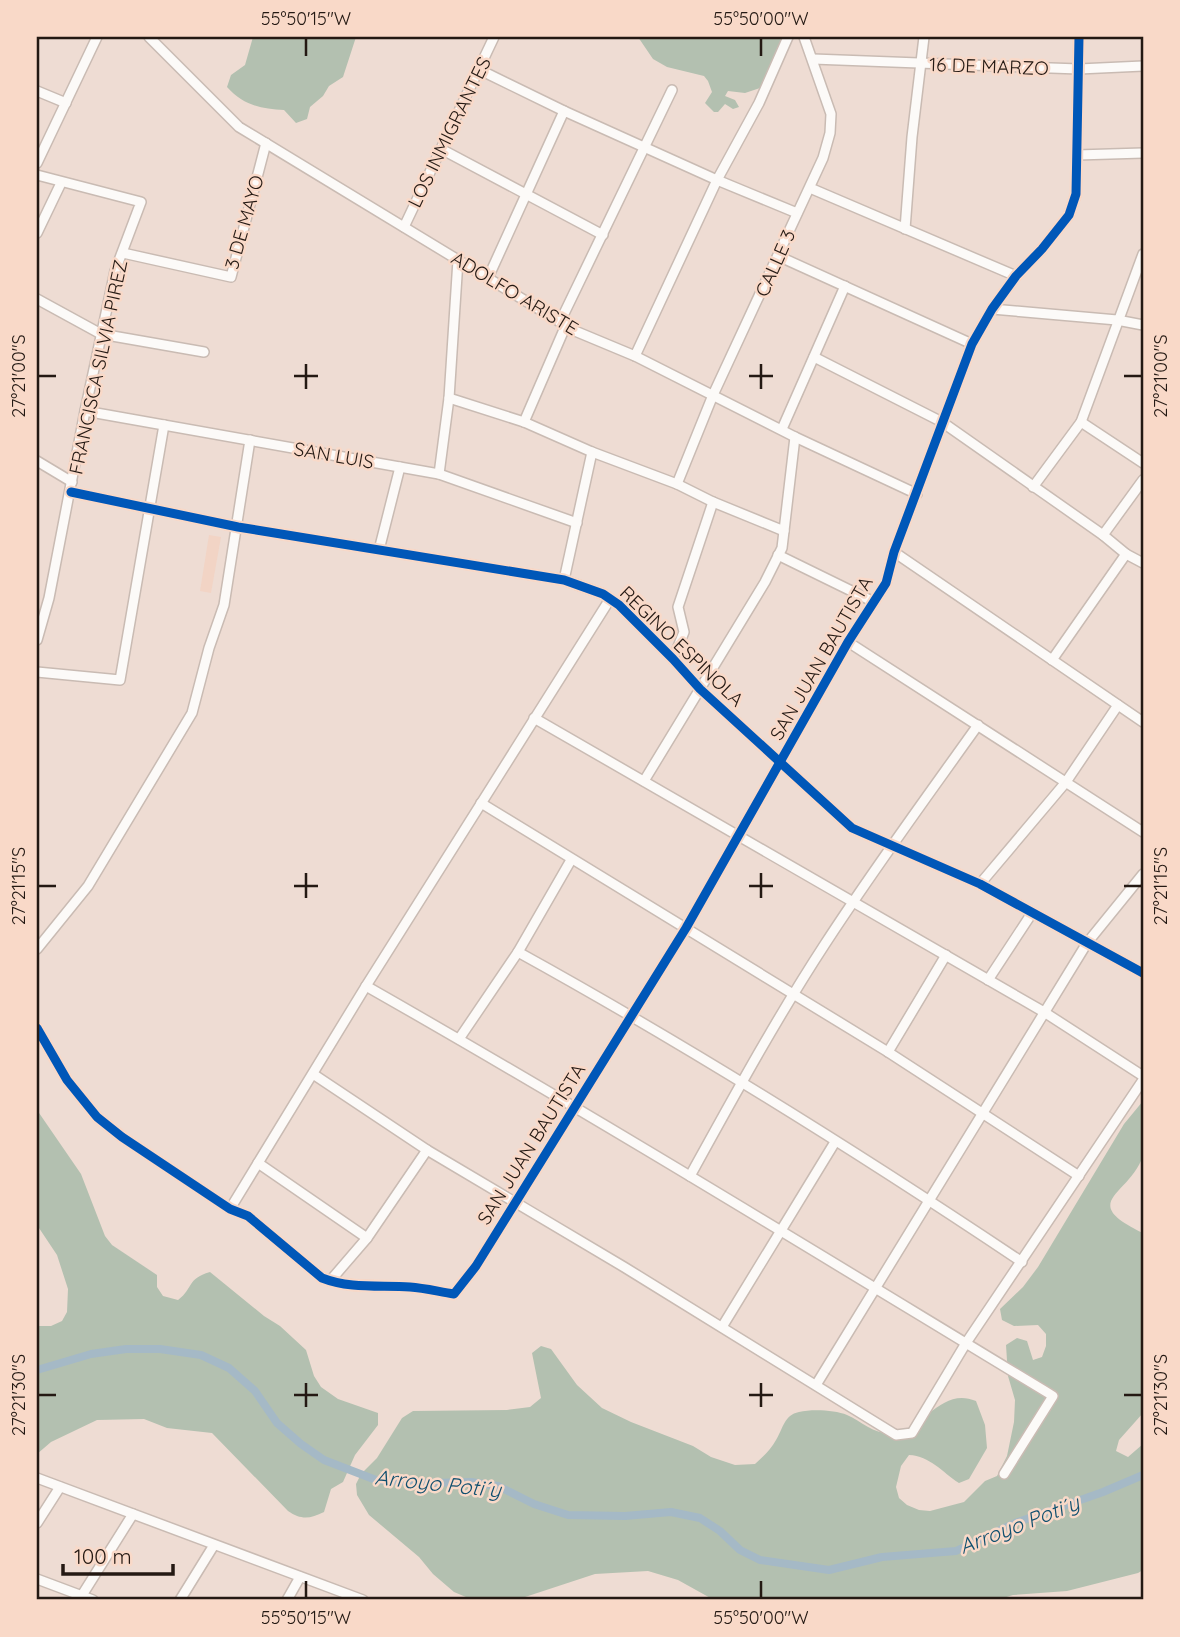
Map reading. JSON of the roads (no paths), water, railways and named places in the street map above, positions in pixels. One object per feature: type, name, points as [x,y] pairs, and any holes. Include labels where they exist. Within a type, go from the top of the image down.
[{"type":"street","points":[[37,163],[97,37]]},
{"type":"street","name":"ADOLFO ARISTE","points":[[149,37],[239,127],[563,324],[635,356],[795,437],[917,494]]},
{"type":"street","name":"LOS INMIGRANTES","points":[[404,227],[494,37]]},
{"type":"street","points":[[635,356],[717,180],[759,103],[788,37]]},
{"type":"street","name":"CALLE 3","points":[[677,484],[713,395],[810,188],[830,134],[831,114],[804,37]]},
{"type":"street","points":[[905,229],[924,37]]},
{"type":"street","name":"SAN JUAN BAUTISTA","points":[[330,1281],[354,1286],[414,1287],[454,1294],[476,1266],[686,928],[848,642],[886,583],[894,552],[972,344],[992,309],[1016,276],[1069,215],[1076,194],[1079,37]]},
{"type":"street","name":"16 DE MARZO","points":[[813,59],[1079,69],[1143,66]]},
{"type":"street","points":[[480,70],[643,147],[797,213]]},
{"type":"street","points":[[524,422],[563,324],[643,147],[672,90]]},
{"type":"street","points":[[37,91],[66,103]]},
{"type":"street","points":[[488,278],[564,111]]},
{"type":"street","name":"3 DE MAYO","points":[[122,253],[231,277],[266,143]]},
{"type":"street","points":[[441,149],[603,235]]},
{"type":"street","points":[[1077,155],[1143,153]]},
{"type":"street","points":[[37,175],[61,183],[37,233]]},
{"type":"street","name":"FRANCISCA SILVIA PIREZ","points":[[37,640],[49,598],[115,271],[141,202],[61,183]]},
{"type":"street","points":[[810,188],[1016,276]]},
{"type":"street","points":[[1033,486],[1081,422],[1143,254]]},
{"type":"street","points":[[778,256],[972,344]]},
{"type":"street","points":[[439,474],[449,398],[458,260]]},
{"type":"street","points":[[782,429],[845,286]]},
{"type":"street","points":[[37,299],[102,334],[204,352]]},
{"type":"street","points":[[992,309],[1117,320],[1143,325]]},
{"type":"street","points":[[814,357],[942,422],[1143,564]]},
{"type":"street","points":[[449,398],[524,422],[784,531]]},
{"type":"street","name":"SAN LUIS","points":[[85,411],[439,474],[577,523]]},
{"type":"street","points":[[1081,422],[1143,463]]},
{"type":"street","points":[[37,671],[120,680],[164,425]]},
{"type":"street","points":[[644,781],[765,582],[782,548],[795,437]]},
{"type":"street","points":[[37,949],[88,886],[192,713],[209,648],[224,605],[250,440]]},
{"type":"street","points":[[564,580],[592,452]]},
{"type":"street","points":[[37,461],[72,482]]},
{"type":"street","points":[[379,550],[400,467]]},
{"type":"street","points":[[1103,535],[1143,480]]},
{"type":"street","name":"REGINO ESPINOLA","points":[[71,492],[238,527],[564,580],[587,587],[619,605],[700,690],[852,828],[980,884],[1143,973]]},
{"type":"street","points":[[673,659],[684,632],[678,607],[713,502]]},
{"type":"street","points":[[894,552],[1143,722]]},
{"type":"street","points":[[1052,660],[1126,554]]},
{"type":"street","points":[[778,555],[874,602]]},
{"type":"street","points":[[230,1209],[366,986],[610,599]]},
{"type":"street","points":[[848,642],[1143,832]]},
{"type":"street","points":[[980,884],[1066,782],[1118,705]]},
{"type":"street","points":[[313,1074],[427,1150],[896,1435],[912,1433],[966,1343],[1143,1078],[1044,1012],[534,718]]},
{"type":"street","points":[[690,1176],[741,1084],[853,902],[978,725]]},
{"type":"street","points":[[481,803],[888,1052],[1079,1176]]},
{"type":"street","points":[[459,1039],[518,953],[571,860]]},
{"type":"street","points":[[816,1385],[1087,943],[1143,874]]},
{"type":"street","points":[[988,980],[1032,913]]},
{"type":"street","points":[[518,953],[633,1016],[928,1199],[1021,1262]]},
{"type":"street","points":[[888,1052],[946,955]]},
{"type":"street","points":[[366,986],[875,1286],[1053,1396],[1004,1474]]},
{"type":"street","points":[[37,1028],[67,1080],[97,1116],[122,1137],[230,1209],[248,1216],[322,1278],[330,1281],[367,1238],[427,1150]]},
{"type":"street","points":[[722,1327],[835,1142]]},
{"type":"street","points":[[258,1163],[367,1238]]},
{"type":"street","points":[[37,1478],[363,1600]]},
{"type":"street","points":[[37,1523],[60,1487]]},
{"type":"street","points":[[80,1598],[133,1514]]},
{"type":"street","points":[[180,1600],[214,1545]]},
{"type":"street","points":[[287,1600],[300,1577]]},
{"type":"street","points":[[37,1579],[80,1598],[93,1600]]},
{"type":"waterway","name":"Arroyo Poti´y","points":[[37,1370],[91,1354],[126,1349],[160,1349],[201,1355],[229,1368],[255,1391],[277,1423],[301,1444],[324,1460],[376,1480],[471,1482],[498,1486],[534,1504],[568,1515],[625,1516],[671,1512],[700,1518],[720,1531],[740,1550],[760,1560],[829,1570],[882,1557],[956,1551],[1015,1523],[1143,1475]]}]
